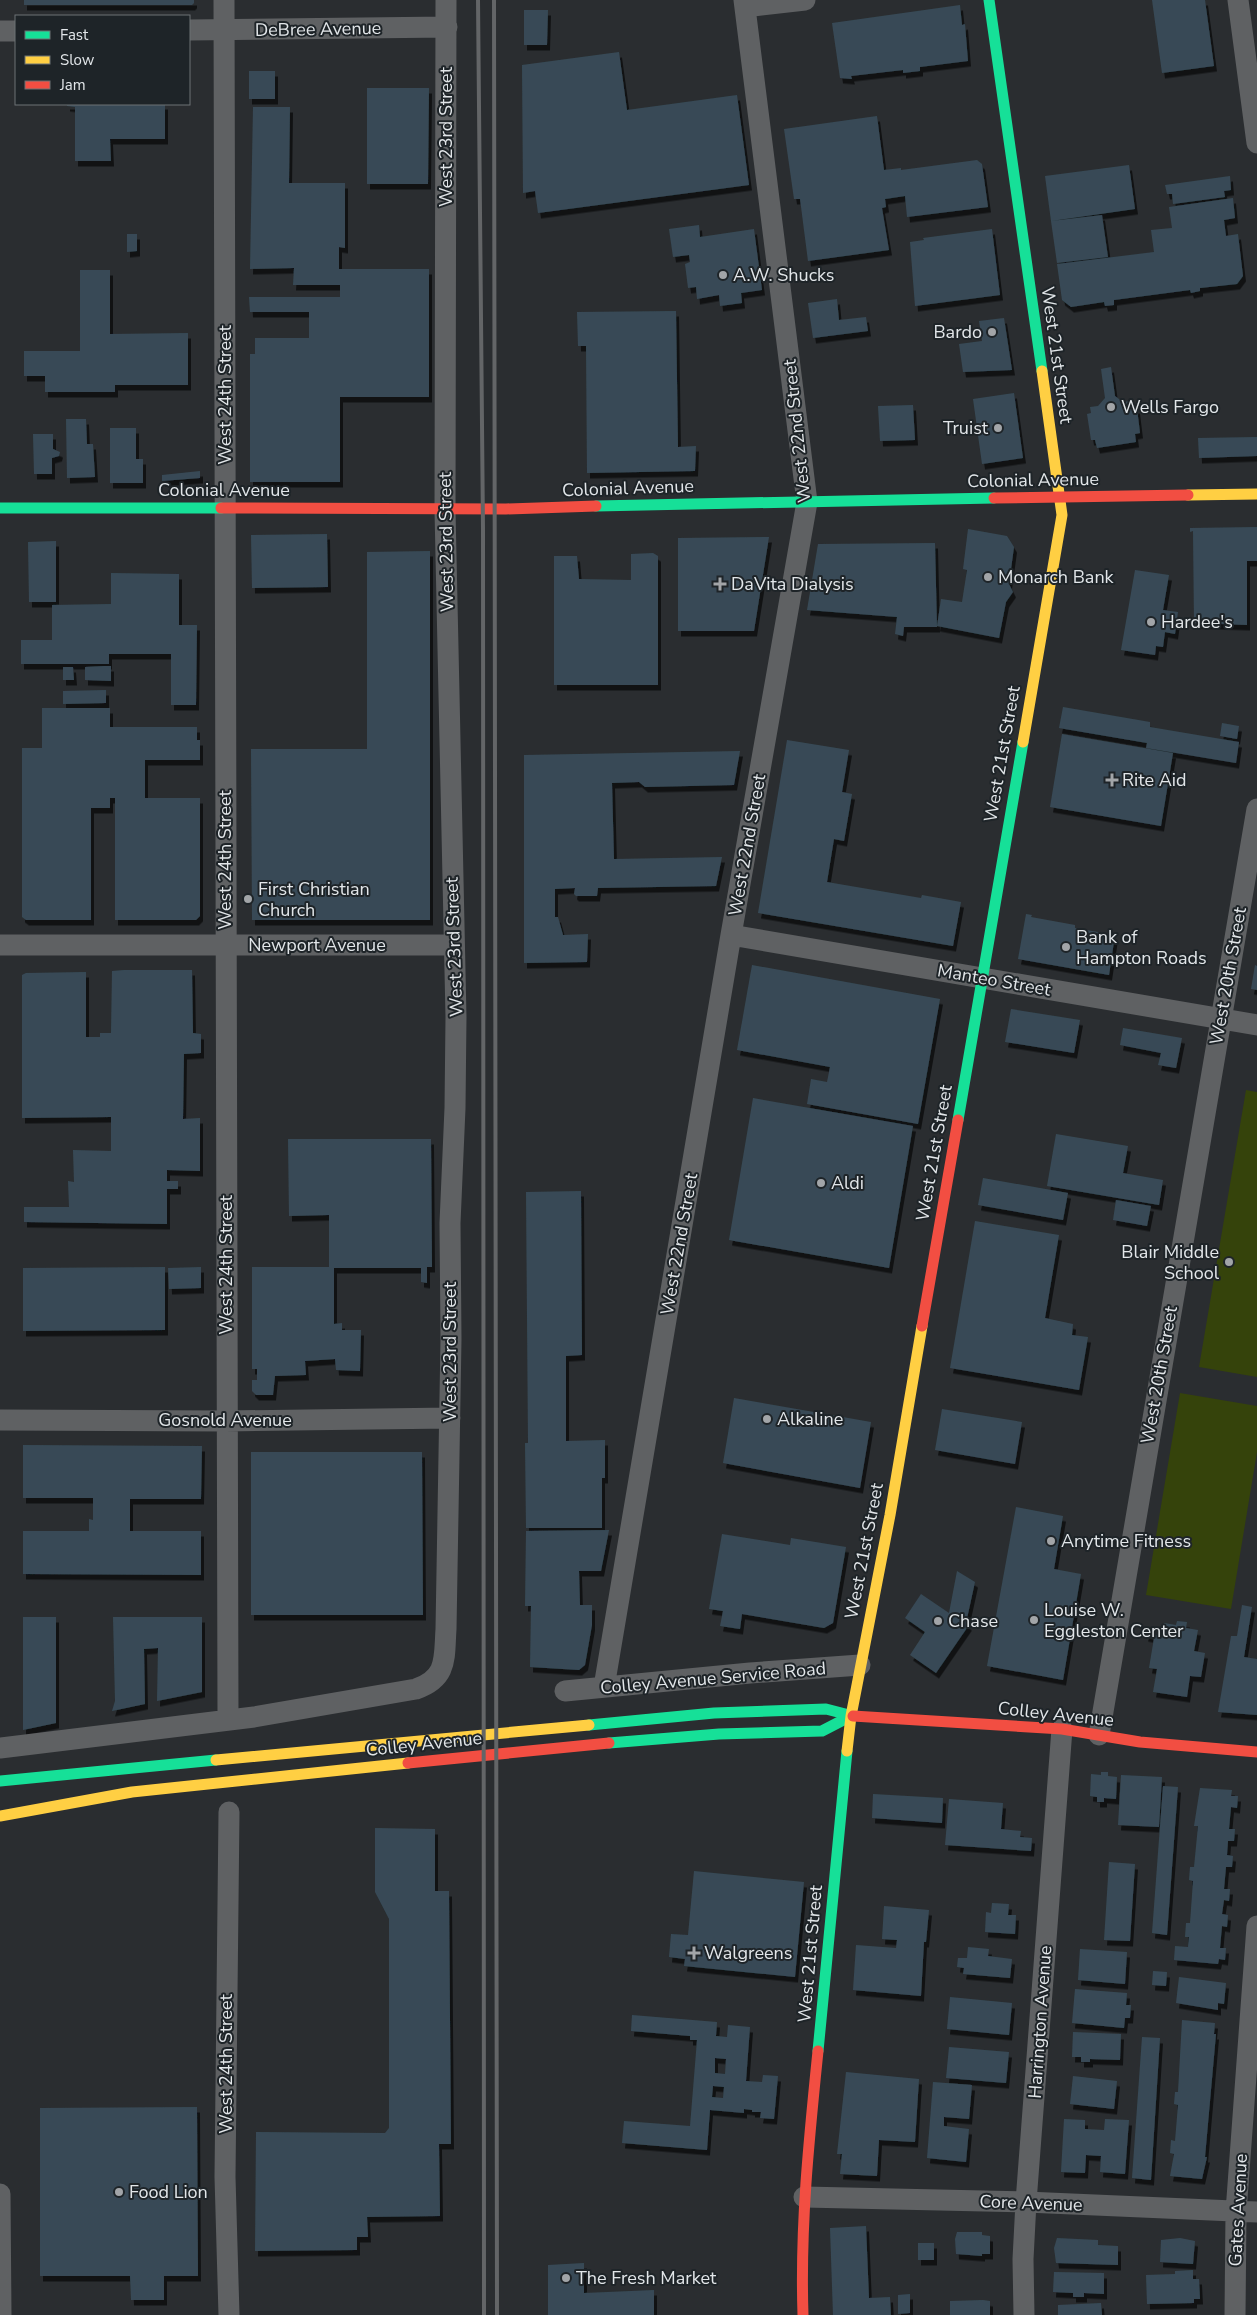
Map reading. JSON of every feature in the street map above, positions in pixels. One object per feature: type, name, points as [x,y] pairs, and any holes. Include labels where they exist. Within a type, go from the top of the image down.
[{"type":"main road","name":"West 21st Street","points":[[803,2315],[801,2256],[804,2197],[836,1853],[852,1716],[860,1665],[890,1515],[1062,515],[989,0]]},
{"type":"main road","name":"Colonial Avenue","points":[[0,508],[444,510],[1257,494]]},
{"type":"main road","name":"Colley Avenue","points":[[0,1781],[714,1714],[826,1709],[852,1716],[1062,1729],[1140,1742],[1257,1752]]},
{"type":"main road","name":"Colley Avenue","points":[[0,1816],[132,1792],[189,1785],[598,1744],[728,1734],[822,1731],[852,1716]]},
{"type":"street","name":"West 24th Street","points":[[224,0],[228,1720]]},
{"type":"street","name":"West 23rd Street","points":[[228,1720],[416,1689],[429,1685],[438,1677],[443,1667],[446,1629],[450,1418],[450,1223],[456,1108],[444,510],[446,0]]},
{"type":"street","points":[[745,4],[805,0]]},
{"type":"street","points":[[1238,0],[1257,143]]},
{"type":"street","name":"West 22nd Street","points":[[604,1687],[731,935],[807,502],[745,4]]},
{"type":"street","name":"DeBree Avenue","points":[[190,30],[446,27]]},
{"type":"street","points":[[0,31],[15,31]]},
{"type":"street","name":"West 20th Street","points":[[1099,1735],[1257,809]]},
{"type":"street","name":"Manteo Street","points":[[731,935],[1257,1025]]},
{"type":"street","name":"Newport Avenue","points":[[0,945],[453,945]]},
{"type":"street","name":"Gosnold Avenue","points":[[0,1420],[226,1421],[450,1418]]},
{"type":"street","name":"Colley Avenue Service Road","points":[[566,1691],[860,1665]]},
{"type":"street","points":[[0,1748],[228,1720]]},
{"type":"street","name":"Harrington Avenue","points":[[1024,2315],[1023,2259],[1026,2202],[1062,1729]]},
{"type":"street","name":"West 24th Street","points":[[229,1812],[225,2177],[229,2315]]},
{"type":"street","name":"Gates Avenue","points":[[1235,2315],[1247,2212],[1257,1926]]},
{"type":"street","points":[[0,2194],[1,2315]]},
{"type":"street","name":"Core Avenue","points":[[804,2197],[1026,2202],[1247,2212]]},
{"type":"green space","points":[[1246,1090],[1257,1092],[1257,1377],[1199,1367]]},
{"type":"green space","points":[[1180,1393],[1257,1406],[1257,1452],[1231,1609],[1146,1595]]},
{"type":"building","points":[[24,0],[194,0],[194,3],[192,5],[24,5]]},
{"type":"building","points":[[1152,0],[1205,0],[1214,66],[1162,73]]},
{"type":"building","points":[[960,5],[962,25],[965,24],[968,61],[920,67],[920,71],[903,73],[903,70],[851,76],[852,79],[840,78],[832,23]]},
{"type":"building","points":[[524,10],[548,10],[547,45],[524,45]]},
{"type":"building","points":[[619,52],[627,110],[737,95],[749,185],[538,213],[535,191],[523,193],[522,65]]},
{"type":"building","points":[[249,71],[275,71],[275,99],[249,99]]},
{"type":"building","points":[[367,88],[429,88],[428,184],[367,184]]},
{"type":"building","points":[[165,105],[165,139],[110,139],[111,161],[75,161],[75,107],[67,106]]},
{"type":"building","points":[[253,107],[290,107],[289,183],[345,183],[345,248],[339,247],[339,269],[429,269],[429,397],[340,397],[340,482],[250,482],[250,354],[255,354],[255,338],[309,338],[309,312],[250,312],[249,297],[340,297],[340,285],[293,285],[294,268],[250,269]]},
{"type":"building","points":[[877,116],[884,170],[901,168],[901,170],[977,160],[982,164],[988,207],[907,217],[905,196],[885,199],[886,207],[882,208],[889,250],[808,261],[800,199],[794,199],[784,129]]},
{"type":"building","points":[[1129,165],[1135,209],[1051,221],[1045,176]]},
{"type":"building","points":[[1230,176],[1231,190],[1224,191],[1225,197],[1173,204],[1172,194],[1167,194],[1165,185]]},
{"type":"building","points":[[1233,198],[1235,218],[1224,220],[1226,236],[1238,234],[1243,276],[1237,284],[1200,288],[1200,291],[1191,293],[1190,290],[1114,300],[1114,305],[1105,306],[1104,302],[1071,307],[1062,300],[1057,264],[1154,252],[1151,230],[1172,228],[1169,207]]},
{"type":"building","points":[[1102,215],[1108,257],[1057,263],[1051,221]]},
{"type":"building","name":"A.W. Shucks","points":[[699,225],[700,237],[754,229],[762,290],[741,293],[742,303],[720,306],[719,295],[697,299],[696,287],[688,288],[685,264],[690,262],[689,255],[673,257],[669,229]]},
{"type":"building","points":[[992,229],[1000,295],[915,306],[910,242],[924,240],[923,238]]},
{"type":"building","points":[[127,234],[137,234],[137,251],[127,252]]},
{"type":"building","points":[[80,270],[110,270],[110,334],[188,333],[188,385],[115,385],[115,392],[45,392],[45,376],[24,376],[24,351],[80,351]]},
{"type":"building","points":[[837,299],[839,320],[866,317],[868,331],[813,338],[808,303]]},
{"type":"building","points":[[676,311],[678,447],[696,446],[695,471],[587,473],[586,346],[578,346],[577,312]]},
{"type":"building","points":[[1004,318],[1012,370],[963,372],[959,344],[982,341],[979,321]]},
{"type":"building","name":"Wells Fargo","points":[[1111,367],[1115,396],[1123,402],[1131,401],[1132,409],[1137,408],[1140,433],[1135,434],[1136,442],[1097,448],[1095,440],[1091,440],[1087,414],[1091,413],[1090,407],[1098,406],[1105,398],[1101,369]]},
{"type":"building","name":"Truist","points":[[1014,393],[1023,458],[982,464],[973,399]]},
{"type":"building","points":[[913,405],[915,440],[880,441],[878,406]]},
{"type":"building","points":[[66,419],[86,419],[87,444],[93,444],[95,477],[67,478]]},
{"type":"building","points":[[110,428],[136,428],[136,459],[143,459],[143,483],[110,483]]},
{"type":"building","points":[[33,434],[53,434],[53,449],[60,452],[59,456],[52,458],[52,474],[34,474]]},
{"type":"building","points":[[1257,437],[1257,456],[1199,458],[1198,438]]},
{"type":"building","points":[[200,471],[200,478],[162,481],[162,475]]},
{"type":"building","points":[[1257,527],[1257,561],[1247,561],[1247,625],[1194,623],[1193,531],[1190,532],[1190,528]]},
{"type":"building","name":"Monarch Bank","points":[[968,529],[1007,536],[1014,547],[1009,584],[1013,592],[1006,602],[999,638],[937,626],[941,599],[962,602],[967,570],[963,569]]},
{"type":"building","points":[[327,534],[328,587],[252,588],[251,535]]},
{"type":"building","name":"DaVita Dialysis","points":[[769,537],[754,631],[678,631],[678,538]]},
{"type":"building","points":[[56,541],[56,602],[29,602],[28,542]]},
{"type":"building","points":[[935,543],[937,627],[904,627],[903,636],[895,634],[897,617],[807,610],[818,544]]},
{"type":"building","points":[[430,551],[430,920],[252,920],[251,749],[367,749],[367,552]]},
{"type":"building","points":[[653,553],[658,556],[658,685],[554,685],[554,556],[577,556],[579,579],[631,580],[631,554]]},
{"type":"building","name":"Hardee's","points":[[1135,570],[1169,575],[1163,610],[1178,612],[1175,634],[1165,632],[1163,647],[1156,646],[1155,655],[1121,650]]},
{"type":"building","points":[[111,573],[179,574],[179,625],[197,625],[196,705],[171,705],[171,654],[109,654],[109,664],[21,664],[21,640],[52,640],[52,605],[111,604]]},
{"type":"building","points":[[111,666],[111,681],[85,680],[85,667]]},
{"type":"building","points":[[63,667],[73,667],[74,680],[63,680]]},
{"type":"building","points":[[106,690],[106,703],[63,704],[63,691]]},
{"type":"building","points":[[1063,707],[1150,722],[1150,727],[1239,742],[1236,763],[1146,748],[1147,743],[1059,728]]},
{"type":"building","points":[[42,708],[110,708],[110,727],[197,727],[197,740],[200,740],[200,760],[145,760],[145,798],[200,798],[200,916],[196,920],[115,920],[115,798],[110,798],[110,808],[91,808],[91,920],[26,920],[22,917],[22,748],[42,748]]},
{"type":"building","points":[[1222,723],[1239,726],[1237,739],[1220,736]]},
{"type":"building","name":"Rite Aid","points":[[1062,734],[1173,753],[1161,826],[1050,807]]},
{"type":"building","points":[[787,740],[849,750],[842,792],[852,794],[844,841],[834,839],[827,882],[921,898],[922,895],[961,902],[953,946],[758,913]]},
{"type":"building","points":[[740,751],[734,785],[645,787],[639,782],[612,783],[614,859],[722,857],[716,886],[598,888],[597,896],[576,896],[574,894],[575,888],[555,889],[555,917],[558,917],[563,935],[588,934],[587,962],[524,963],[524,755]]},
{"type":"building","name":"Bank of Hampton Roads","points":[[1026,914],[1032,915],[1031,917],[1075,925],[1075,928],[1115,935],[1109,975],[1018,959]]},
{"type":"building","points":[[752,965],[940,999],[918,1124],[807,1104],[811,1079],[827,1082],[830,1067],[737,1050]]},
{"type":"building","points":[[1255,965],[1257,966],[1257,990],[1251,989]]},
{"type":"building","points":[[192,970],[193,1033],[201,1034],[201,1053],[184,1054],[183,1119],[200,1118],[200,1171],[167,1170],[167,1181],[178,1181],[178,1189],[167,1189],[167,1224],[24,1222],[24,1207],[69,1207],[68,1181],[74,1182],[73,1150],[111,1151],[111,1117],[22,1118],[22,975],[26,973],[86,972],[86,1037],[100,1037],[100,1033],[111,1033],[112,971]]},
{"type":"building","points":[[1011,1009],[1080,1020],[1074,1053],[1005,1042]]},
{"type":"building","points":[[1123,1028],[1182,1038],[1176,1068],[1158,1065],[1161,1053],[1120,1045]]},
{"type":"building","name":"Aldi","points":[[753,1098],[913,1126],[889,1268],[729,1240]]},
{"type":"building","points":[[1056,1134],[1128,1146],[1123,1173],[1163,1180],[1159,1205],[1047,1186]]},
{"type":"building","points":[[288,1139],[431,1139],[432,1267],[427,1267],[427,1283],[421,1282],[421,1268],[334,1268],[334,1324],[342,1323],[342,1330],[361,1330],[360,1371],[336,1370],[335,1359],[305,1361],[306,1375],[275,1376],[273,1395],[256,1395],[252,1391],[252,1380],[257,1380],[257,1369],[252,1369],[252,1267],[329,1267],[329,1215],[289,1216]]},
{"type":"building","points":[[983,1178],[1068,1193],[1063,1220],[978,1205]]},
{"type":"building","points":[[581,1191],[582,1355],[566,1356],[566,1441],[605,1440],[605,1478],[602,1478],[602,1528],[526,1528],[525,1443],[528,1443],[526,1192]]},
{"type":"building","points":[[1116,1200],[1151,1206],[1147,1226],[1113,1220]]},
{"type":"building","points":[[975,1221],[1059,1235],[1045,1318],[1073,1324],[1072,1335],[1088,1337],[1079,1390],[950,1368]]},
{"type":"building","points":[[165,1267],[165,1330],[23,1331],[23,1268]]},
{"type":"building","points":[[201,1267],[201,1288],[169,1289],[168,1268]]},
{"type":"building","points":[[734,1398],[871,1422],[860,1488],[723,1463]]},
{"type":"building","points":[[942,1409],[1022,1422],[1015,1464],[935,1450]]},
{"type":"building","points":[[23,1445],[202,1446],[201,1499],[130,1499],[130,1531],[201,1531],[201,1575],[23,1574],[23,1531],[89,1531],[89,1519],[93,1520],[93,1498],[23,1498]]},
{"type":"building","points":[[251,1452],[422,1452],[423,1615],[251,1615]]},
{"type":"building","name":"Louise W. Eggleston Center","points":[[1016,1507],[1063,1516],[1054,1569],[1081,1574],[1063,1680],[987,1666]]},
{"type":"building","points":[[609,1530],[601,1571],[579,1571],[580,1605],[592,1605],[592,1625],[585,1665],[579,1670],[530,1667],[531,1606],[525,1606],[526,1531]]},
{"type":"building","points":[[722,1534],[790,1545],[791,1538],[846,1547],[833,1623],[824,1628],[742,1614],[740,1629],[720,1626],[723,1611],[709,1609]]},
{"type":"building","name":"Chase","points":[[957,1571],[975,1582],[966,1623],[969,1625],[936,1673],[910,1655],[925,1632],[905,1618],[921,1594],[949,1613]]},
{"type":"building","points":[[1242,1605],[1252,1607],[1244,1657],[1257,1659],[1257,1715],[1218,1712],[1231,1636],[1237,1636]]},
{"type":"building","points":[[23,1617],[56,1617],[56,1723],[23,1730]]},
{"type":"building","points":[[113,1617],[202,1617],[202,1692],[157,1701],[158,1648],[144,1649],[145,1704],[112,1711],[115,1701]]},
{"type":"building","points":[[1177,1621],[1187,1622],[1186,1628],[1198,1630],[1194,1651],[1205,1653],[1201,1677],[1190,1676],[1187,1697],[1153,1692],[1157,1669],[1149,1668],[1154,1638],[1145,1636],[1146,1633],[1162,1636],[1164,1623],[1176,1625]]},
{"type":"building","points":[[1101,1772],[1108,1772],[1108,1776],[1117,1777],[1116,1799],[1104,1798],[1104,1802],[1097,1802],[1097,1797],[1090,1796],[1091,1774],[1101,1775]]},
{"type":"building","points":[[1121,1775],[1162,1777],[1159,1827],[1118,1825]]},
{"type":"building","points":[[1163,1786],[1178,1787],[1167,1935],[1152,1933]]},
{"type":"building","points":[[1200,1788],[1232,1790],[1231,1796],[1238,1796],[1237,1808],[1231,1807],[1229,1829],[1235,1829],[1234,1841],[1228,1841],[1227,1855],[1233,1856],[1232,1867],[1226,1867],[1224,1889],[1230,1889],[1229,1901],[1224,1900],[1222,1914],[1228,1915],[1227,1927],[1222,1926],[1220,1948],[1226,1948],[1225,1960],[1219,1959],[1218,1964],[1174,1960],[1175,1946],[1188,1947],[1189,1937],[1185,1937],[1186,1923],[1190,1923],[1193,1881],[1189,1880],[1190,1867],[1194,1867],[1198,1826],[1194,1826]]},
{"type":"building","points":[[873,1794],[943,1798],[942,1823],[872,1818]]},
{"type":"building","points":[[949,1799],[1003,1803],[1001,1829],[1021,1831],[1020,1837],[1032,1838],[1031,1851],[945,1845]]},
{"type":"building","points":[[375,1828],[435,1829],[435,1891],[449,1891],[451,2144],[439,2144],[440,2216],[367,2217],[368,2237],[357,2237],[357,2250],[255,2251],[256,2132],[385,2133],[389,2128],[389,1919],[375,1892]]},
{"type":"building","points":[[1109,1862],[1135,1864],[1130,1941],[1104,1940]]},
{"type":"building","name":"Walgreens","points":[[694,1871],[804,1882],[795,1977],[684,1966],[685,1959],[669,1957],[671,1934],[688,1935]]},
{"type":"building","points":[[992,1903],[1009,1904],[1008,1915],[1016,1915],[1015,1934],[985,1932],[986,1912],[991,1913]]},
{"type":"building","points":[[884,1906],[929,1910],[926,1942],[924,1942],[921,1996],[853,1990],[856,1945],[896,1948],[897,1940],[882,1939]]},
{"type":"building","points":[[968,1947],[989,1949],[988,1956],[1012,1959],[1010,1978],[963,1974],[964,1968],[957,1967],[958,1958],[967,1958]]},
{"type":"building","points":[[1080,1949],[1127,1952],[1125,1984],[1078,1980]]},
{"type":"building","points":[[1153,1971],[1167,1972],[1166,1986],[1152,1985]]},
{"type":"building","points":[[1179,1977],[1226,1983],[1224,2004],[1218,2003],[1218,2010],[1176,2003]]},
{"type":"building","points":[[1075,1989],[1127,1993],[1126,2005],[1131,2005],[1130,2018],[1125,2018],[1124,2028],[1072,2023]]},
{"type":"building","points":[[950,1997],[1012,2003],[1009,2035],[947,2029]]},
{"type":"building","points":[[632,2015],[717,2022],[716,2036],[727,2037],[728,2025],[750,2027],[746,2081],[762,2082],[763,2075],[778,2076],[774,2119],[760,2118],[761,2112],[752,2112],[752,2110],[744,2109],[744,2113],[710,2110],[707,2150],[622,2143],[624,2121],[690,2126],[697,2040],[690,2040],[690,2036],[631,2031]],"holes":[[[715,2058],[726,2059],[725,2074],[715,2073]],[[713,2086],[724,2087],[723,2098],[712,2097]]]},
{"type":"building","points":[[1182,2020],[1215,2023],[1214,2034],[1216,2034],[1205,2157],[1207,2157],[1202,2179],[1170,2176],[1174,2154],[1170,2153],[1171,2140],[1175,2141],[1178,2105],[1174,2104],[1175,2092],[1178,2092]]},
{"type":"building","points":[[1073,2032],[1121,2034],[1120,2060],[1090,2059],[1090,2062],[1081,2062],[1081,2057],[1072,2057]]},
{"type":"building","points":[[1142,2037],[1160,2038],[1151,2180],[1132,2178]]},
{"type":"building","points":[[949,2047],[1009,2052],[1006,2083],[946,2078]]},
{"type":"building","points":[[846,2072],[919,2079],[915,2142],[879,2140],[877,2176],[840,2174],[842,2154],[837,2154]]},
{"type":"building","points":[[1073,2076],[1117,2081],[1114,2109],[1070,2104]]},
{"type":"building","points":[[933,2082],[972,2085],[969,2119],[944,2117],[944,2126],[969,2129],[966,2162],[927,2158]]},
{"type":"building","name":"Food Lion","points":[[197,2107],[198,2276],[164,2276],[164,2300],[131,2300],[130,2276],[40,2276],[40,2108]]},
{"type":"building","points":[[1064,2119],[1085,2120],[1085,2129],[1104,2130],[1105,2119],[1129,2120],[1125,2174],[1100,2172],[1101,2156],[1086,2155],[1085,2173],[1061,2172]]},
{"type":"building","points":[[866,2226],[869,2298],[890,2297],[891,2315],[833,2315],[830,2228]]},
{"type":"building","points":[[957,2232],[982,2232],[982,2235],[990,2236],[990,2254],[982,2254],[982,2256],[956,2254],[955,2239]]},
{"type":"building","points":[[1057,2238],[1098,2240],[1098,2245],[1118,2246],[1118,2265],[1056,2263],[1054,2248]]},
{"type":"building","points":[[1180,2238],[1195,2241],[1193,2264],[1160,2262],[1161,2240]]},
{"type":"building","points":[[918,2243],[934,2243],[934,2260],[918,2260]]},
{"type":"building","name":"The Fresh Market","points":[[584,2263],[584,2293],[654,2290],[654,2315],[548,2315],[548,2265]]},
{"type":"building","points":[[1193,2270],[1193,2279],[1199,2279],[1200,2299],[1194,2299],[1194,2303],[1147,2304],[1146,2275],[1175,2274],[1175,2271]]},
{"type":"building","points":[[1054,2272],[1104,2273],[1104,2294],[1084,2293],[1084,2297],[1073,2297],[1073,2293],[1053,2292]]},
{"type":"building","points":[[910,2294],[910,2313],[898,2314],[898,2295]]},
{"type":"building","points":[[950,2301],[990,2301],[990,2315],[950,2315]]},
{"type":"building","points":[[1101,2303],[1102,2315],[1058,2315],[1058,2305]]},
{"type":"railway","points":[[478,0],[483,530],[484,2315]]},
{"type":"railway","points":[[494,0],[497,2315]]},
{"type":"traffic: fast","points":[[989,0],[1042,371]]},
{"type":"traffic: fast","points":[[596,506],[994,498]]},
{"type":"traffic: fast","points":[[0,508],[221,508]]},
{"type":"traffic: fast","points":[[958,1120],[1023,742]]},
{"type":"traffic: fast","points":[[589,1725],[714,1713],[826,1709],[853,1716]]},
{"type":"traffic: fast","points":[[609,1743],[719,1734],[822,1731],[851,1716]]},
{"type":"traffic: fast","points":[[818,2051],[847,1751]]},
{"type":"traffic: fast","points":[[0,1781],[216,1760]]},
{"type":"traffic: slow","points":[[1023,742],[1062,515],[1042,371]]},
{"type":"traffic: slow","points":[[1188,495],[1257,494]]},
{"type":"traffic: slow","points":[[847,1751],[851,1716],[890,1515],[922,1326]]},
{"type":"traffic: slow","points":[[216,1760],[589,1725]]},
{"type":"traffic: slow","points":[[0,1816],[132,1792],[408,1763]]},
{"type":"traffic: jam","points":[[994,498],[1188,495]]},
{"type":"traffic: jam","points":[[221,508],[506,509],[596,506]]},
{"type":"traffic: jam","points":[[922,1326],[958,1120]]},
{"type":"traffic: jam","points":[[853,1716],[1062,1729],[1140,1742],[1257,1752]]},
{"type":"traffic: jam","points":[[408,1763],[609,1743]]},
{"type":"traffic: jam","points":[[803,2315],[804,2216],[818,2051]]},
{"type":"place","name":"A.W. Shucks","points":[[723,275]]},
{"type":"place","name":"Bardo","points":[[992,332]]},
{"type":"place","name":"Wells Fargo","points":[[1111,407]]},
{"type":"place","name":"Truist","points":[[998,428]]},
{"type":"place","name":"Monarch Bank","points":[[988,577]]},
{"type":"place","name":"DaVita Dialysis","points":[[720,584]]},
{"type":"place","name":"Hardee's","points":[[1151,622]]},
{"type":"place","name":"Rite Aid","points":[[1112,780]]},
{"type":"place","name":"First Christian Church","points":[[248,899]]},
{"type":"place","name":"Bank of Hampton Roads","points":[[1066,947]]},
{"type":"place","name":"Aldi","points":[[821,1183]]},
{"type":"place","name":"Blair Middle School","points":[[1229,1262]]},
{"type":"place","name":"Alkaline","points":[[767,1419]]},
{"type":"place","name":"Anytime Fitness","points":[[1051,1541]]},
{"type":"place","name":"Louise W. Eggleston Center","points":[[1034,1620]]},
{"type":"place","name":"Chase","points":[[938,1621]]},
{"type":"place","name":"Walgreens","points":[[694,1953]]},
{"type":"place","name":"Food Lion","points":[[119,2192]]},
{"type":"place","name":"The Fresh Market","points":[[566,2278]]}]
